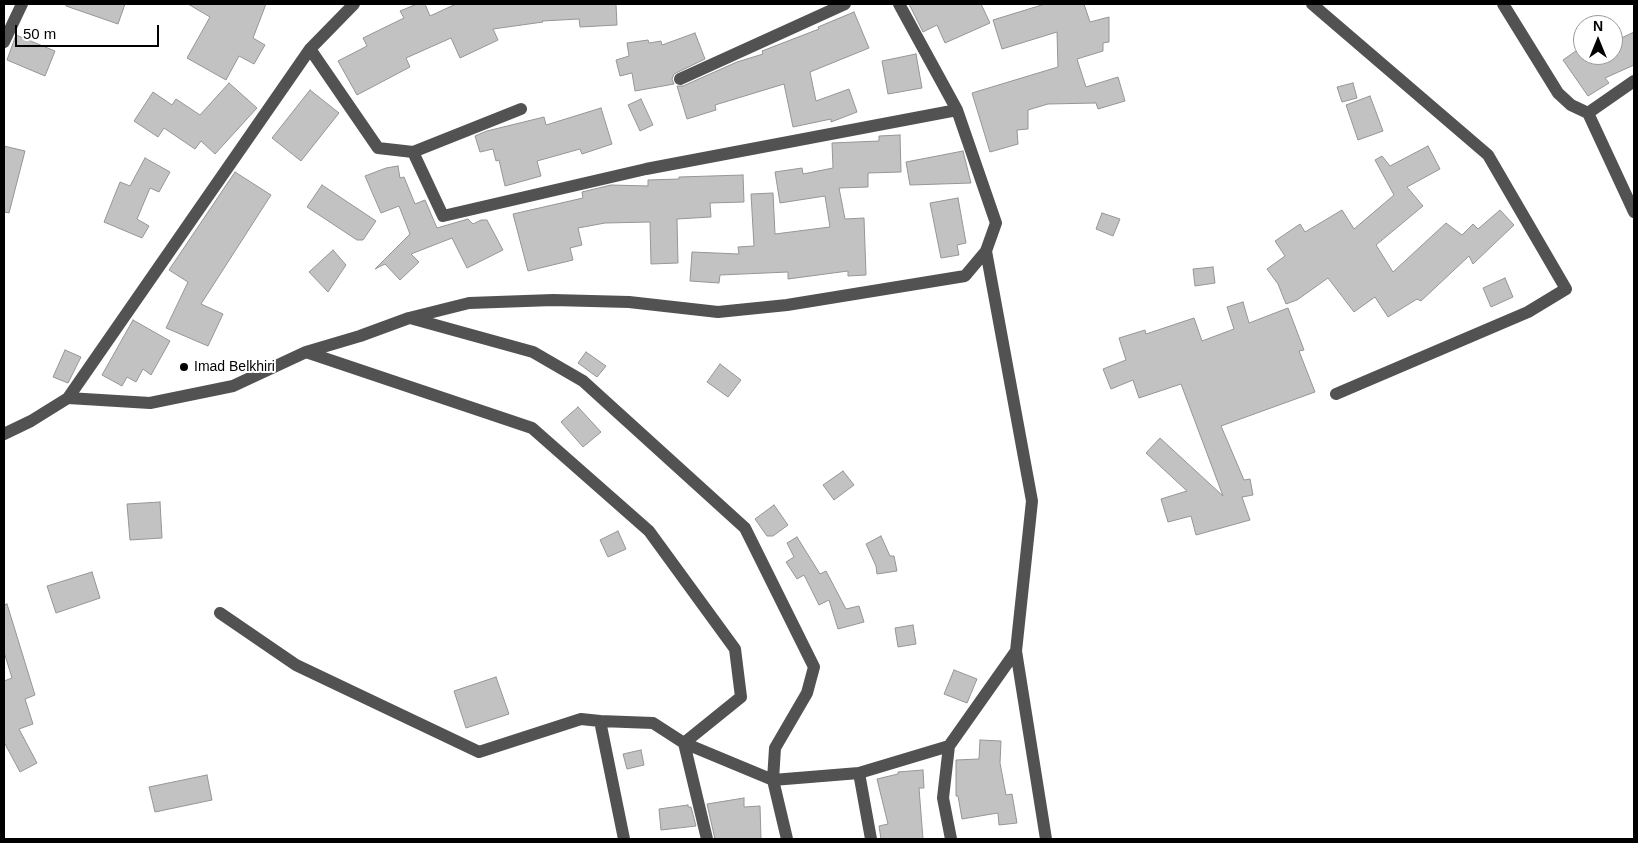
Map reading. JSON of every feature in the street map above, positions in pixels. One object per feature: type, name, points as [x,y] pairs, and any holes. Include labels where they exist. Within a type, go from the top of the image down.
[{"type":"street","points":[[4,42],[7,28],[22,4]]},
{"type":"street","points":[[4,434],[31,421],[68,398],[310,49],[354,4]]},
{"type":"street","points":[[680,79],[845,4]]},
{"type":"street","points":[[68,398],[150,403],[233,386],[306,352],[360,336],[409,318],[469,302],[553,300],[629,302],[718,312],[788,305],[965,276],[986,251],[996,223],[957,110],[899,4]]},
{"type":"street","points":[[1312,4],[1488,155],[1566,289],[1528,312],[1336,394]]},
{"type":"street","points":[[1503,4],[1558,93],[1571,105],[1588,113],[1634,212]]},
{"type":"street","points":[[310,49],[378,148],[413,152],[522,109]]},
{"type":"street","points":[[1588,113],[1634,81]]},
{"type":"street","points":[[413,152],[443,216],[646,169],[957,110]]},
{"type":"street","points":[[986,251],[1032,501],[1016,651],[1046,839]]},
{"type":"street","points":[[409,318],[533,352],[583,381],[745,528],[814,667],[807,693],[775,748],[773,780],[787,839]]},
{"type":"street","points":[[306,352],[532,428],[649,531],[735,649],[741,697],[684,742]]},
{"type":"street","points":[[220,612],[296,665],[479,752],[581,719],[653,723],[684,742],[773,780],[859,773],[949,746]]},
{"type":"street","points":[[951,839],[943,798],[949,746],[1016,651]]},
{"type":"street","points":[[600,721],[624,839]]},
{"type":"street","points":[[684,742],[707,839]]},
{"type":"street","points":[[859,773],[870,839]]},
{"type":"building","points":[[66,4],[125,4],[118,24],[66,6]]},
{"type":"building","points":[[188,4],[266,4],[253,38],[265,45],[254,64],[239,56],[226,80],[187,58],[210,17]]},
{"type":"building","points":[[417,4],[425,4],[430,16],[456,4],[616,4],[617,25],[580,27],[579,19],[542,21],[493,29],[498,40],[460,58],[451,38],[406,58],[410,67],[357,95],[338,61],[367,46],[363,38],[404,18],[400,11]]},
{"type":"building","points":[[909,4],[981,4],[990,23],[945,43],[937,25],[923,32]]},
{"type":"building","points":[[1045,4],[1084,4],[1090,22],[1109,17],[1109,42],[1103,43],[1103,51],[1077,59],[1086,87],[1118,77],[1125,101],[1098,109],[1096,103],[1048,104],[1028,110],[1028,129],[1017,130],[1018,144],[990,152],[972,93],[1058,67],[1057,32],[1002,49],[993,20]]},
{"type":"building","points":[[854,12],[869,48],[810,72],[816,101],[849,89],[857,112],[831,122],[831,119],[793,127],[784,84],[715,105],[716,110],[687,119],[677,86],[683,86],[737,62],[763,54],[762,51],[819,29],[818,27]]},
{"type":"building","points":[[1634,32],[1634,65],[1605,78],[1609,83],[1588,96],[1563,60],[1573,53],[1573,65],[1623,65],[1623,37]]},
{"type":"building","points":[[695,33],[705,59],[674,74],[672,79],[674,84],[635,91],[632,73],[620,76],[616,60],[629,56],[627,43],[648,40],[649,43],[661,41],[662,45]]},
{"type":"building","points":[[16,35],[55,51],[45,76],[7,60]]},
{"type":"building","points":[[916,54],[922,88],[888,94],[882,61]]},
{"type":"building","points":[[229,83],[257,108],[215,154],[201,141],[195,149],[164,128],[158,137],[134,121],[153,92],[172,105],[176,99],[200,115]]},
{"type":"building","points":[[1353,83],[1357,98],[1342,102],[1337,87]]},
{"type":"building","points":[[310,90],[339,113],[301,161],[272,138]]},
{"type":"building","points":[[1370,96],[1383,131],[1358,140],[1346,105]]},
{"type":"building","points":[[641,99],[653,125],[640,131],[628,105]]},
{"type":"building","points":[[601,108],[612,144],[582,154],[580,149],[537,161],[541,176],[505,186],[499,160],[496,161],[493,149],[480,152],[475,136],[487,131],[544,117],[546,125]]},
{"type":"building","points":[[900,135],[901,172],[868,173],[868,187],[839,188],[845,219],[864,218],[866,275],[848,276],[848,271],[788,279],[788,272],[720,275],[719,283],[690,281],[692,252],[739,254],[738,247],[754,246],[751,194],[773,193],[775,234],[830,227],[825,196],[780,203],[775,172],[802,168],[803,174],[833,168],[832,143],[879,141],[879,136]]},
{"type":"building","points":[[4,146],[25,151],[9,213],[4,212]]},
{"type":"building","points":[[1428,146],[1440,169],[1407,187],[1423,206],[1376,245],[1393,272],[1446,223],[1462,235],[1473,224],[1478,229],[1500,210],[1514,225],[1473,264],[1469,256],[1421,301],[1417,299],[1388,317],[1375,297],[1354,312],[1328,278],[1297,300],[1286,304],[1278,284],[1267,269],[1285,256],[1275,241],[1300,224],[1305,232],[1342,210],[1354,229],[1394,195],[1375,160],[1382,156],[1390,166]]},
{"type":"building","points":[[963,151],[971,183],[910,185],[906,162]]},
{"type":"building","points":[[145,158],[170,172],[159,192],[150,188],[137,219],[149,226],[142,238],[104,222],[120,182],[130,186]]},
{"type":"building","points":[[398,166],[400,178],[404,177],[415,204],[425,200],[437,228],[468,219],[473,224],[481,220],[487,220],[503,250],[467,268],[452,238],[411,254],[419,262],[400,280],[385,264],[375,269],[410,234],[399,206],[381,213],[365,176],[386,168]]},
{"type":"building","points":[[235,172],[271,195],[201,304],[223,314],[208,346],[166,328],[188,282],[169,270]]},
{"type":"building","points":[[743,175],[744,202],[710,203],[711,217],[677,219],[678,263],[651,264],[650,222],[605,223],[578,228],[582,245],[570,248],[573,260],[528,271],[513,214],[583,198],[582,192],[611,185],[648,186],[648,180]]},
{"type":"building","points":[[322,185],[376,221],[363,240],[357,240],[307,207]]},
{"type":"building","points":[[958,198],[966,243],[957,245],[959,255],[941,258],[930,203]]},
{"type":"building","points":[[1102,213],[1120,219],[1113,236],[1096,229]]},
{"type":"building","points":[[333,250],[346,265],[328,292],[309,272]]},
{"type":"building","points":[[1213,267],[1215,283],[1195,286],[1193,269]]},
{"type":"building","points":[[1505,278],[1513,297],[1491,307],[1483,288]]},
{"type":"building","points":[[1243,302],[1249,323],[1288,308],[1304,350],[1299,351],[1315,392],[1221,426],[1244,480],[1250,479],[1253,495],[1242,497],[1250,520],[1196,535],[1191,516],[1168,522],[1161,499],[1187,491],[1146,453],[1160,438],[1223,496],[1181,384],[1139,398],[1133,380],[1111,389],[1103,369],[1126,360],[1119,338],[1145,330],[1146,334],[1194,318],[1202,341],[1234,329],[1227,307]]},
{"type":"building","points":[[133,320],[170,341],[151,375],[143,369],[136,382],[127,377],[122,386],[102,375]]},
{"type":"building","points":[[65,350],[81,357],[68,383],[53,377]]},
{"type":"building","points":[[586,352],[606,366],[597,377],[578,363]]},
{"type":"building","points":[[720,364],[741,380],[728,397],[707,382]]},
{"type":"building","points":[[578,407],[601,432],[583,447],[561,422]]},
{"type":"building","points":[[843,471],[854,485],[834,500],[823,485]]},
{"type":"building","points":[[160,502],[162,538],[130,540],[127,504]]},
{"type":"building","points":[[774,505],[788,525],[773,536],[767,536],[755,519]]},
{"type":"building","points":[[618,531],[626,549],[608,557],[600,540]]},
{"type":"building","points":[[881,536],[890,556],[894,556],[897,571],[877,574],[876,566],[866,544]]},
{"type":"building","points":[[797,537],[820,574],[826,571],[846,609],[859,606],[864,622],[838,629],[829,600],[819,605],[804,575],[797,579],[786,562],[794,557],[787,543]]},
{"type":"building","points":[[92,572],[100,598],[56,613],[47,586]]},
{"type":"building","points":[[7,604],[35,695],[25,699],[33,724],[19,729],[37,763],[20,772],[4,742],[4,681],[12,678],[4,652],[4,605]]},
{"type":"building","points":[[913,625],[916,644],[898,647],[895,628]]},
{"type":"building","points":[[954,670],[977,679],[967,703],[944,694]]},
{"type":"building","points":[[496,677],[509,714],[466,728],[454,691]]},
{"type":"building","points":[[980,740],[1001,741],[1000,763],[1006,795],[1012,794],[1017,823],[999,825],[998,813],[962,819],[958,796],[956,796],[956,760],[979,759]]},
{"type":"building","points":[[641,750],[644,765],[627,769],[623,754]]},
{"type":"building","points":[[923,770],[924,788],[919,788],[923,839],[881,839],[879,826],[888,824],[877,779],[898,774],[898,772]]},
{"type":"building","points":[[207,775],[212,800],[155,812],[149,787]]},
{"type":"building","points":[[744,798],[744,807],[760,806],[761,839],[715,839],[707,804]]},
{"type":"building","points":[[688,805],[688,807],[691,807],[696,826],[661,830],[659,809]]},
{"type":"place","name":"Imad Belkhiri","points":[[184,367]]}]
